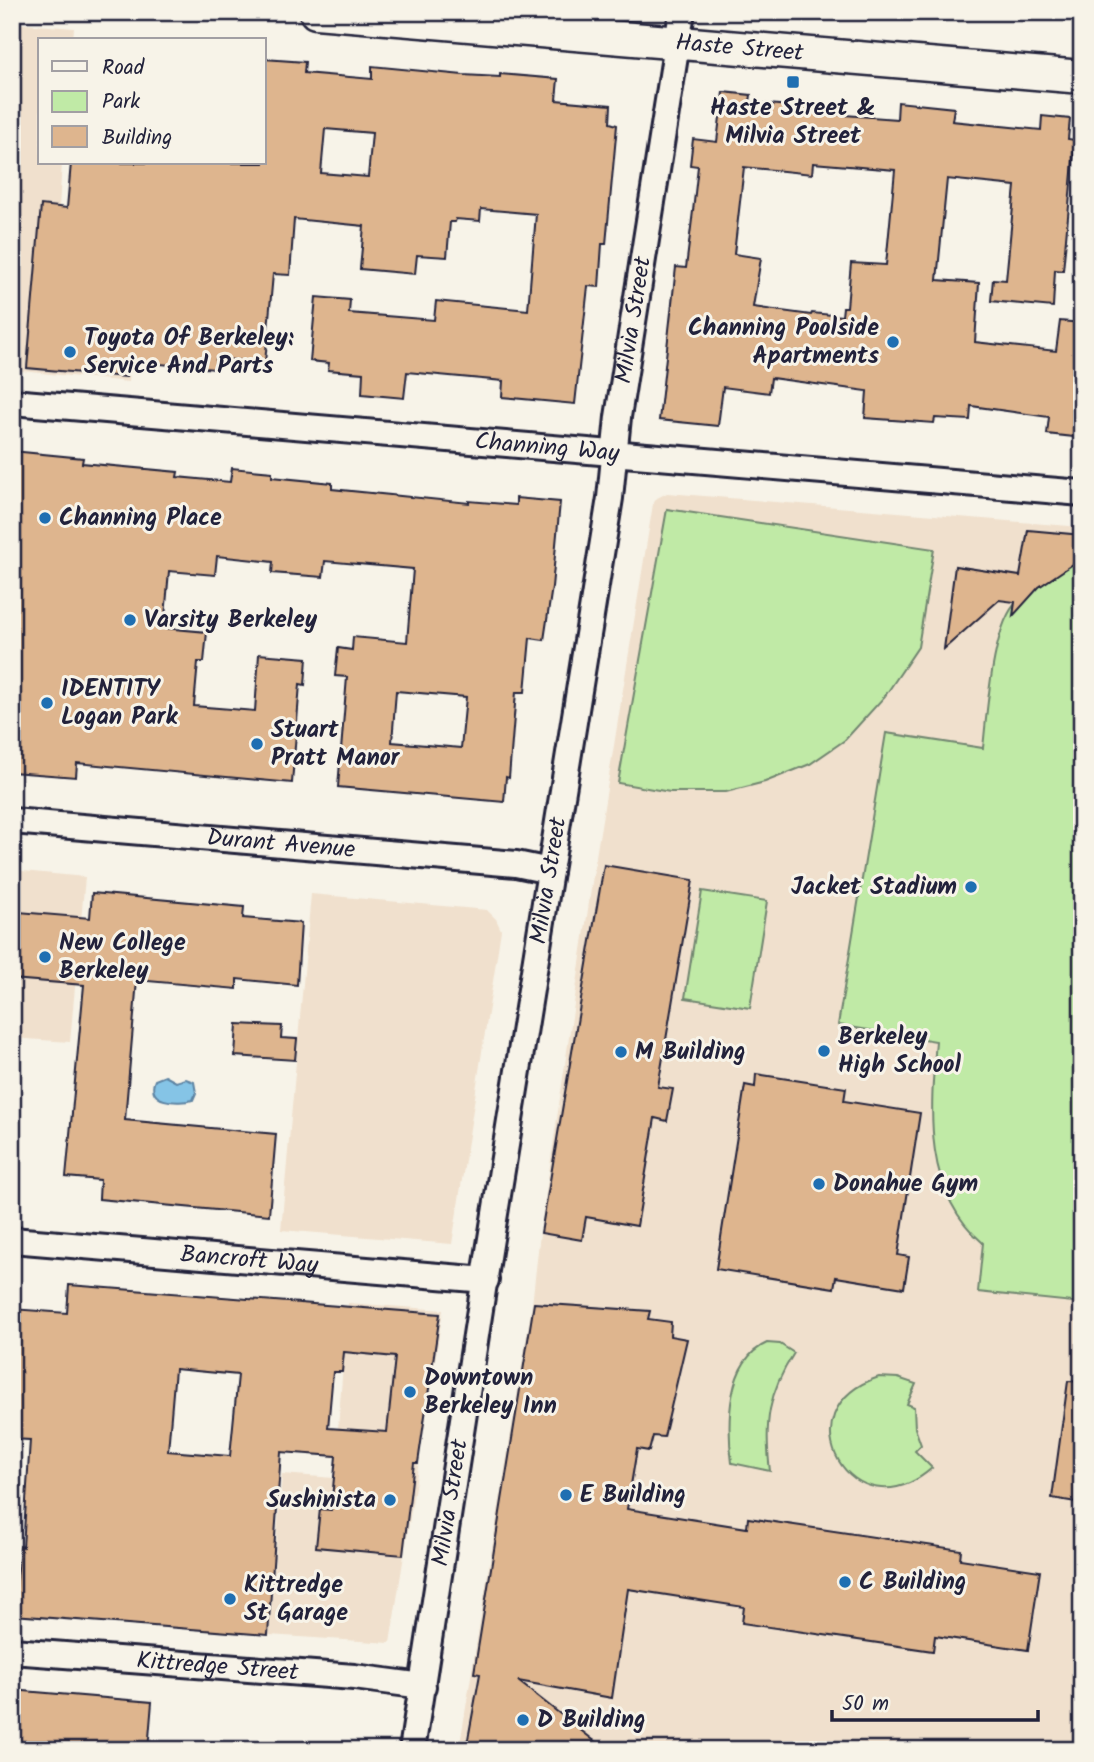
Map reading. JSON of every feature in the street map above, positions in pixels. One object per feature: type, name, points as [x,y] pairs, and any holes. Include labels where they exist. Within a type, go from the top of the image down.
[{"type":"street","name":"Haste Street","points":[[316,12],[1082,77]]},
{"type":"street","name":"Milvia Street","points":[[412,1750],[608,512],[618,417],[682,12]]},
{"type":"street","name":"Channing Way","points":[[12,402],[1082,493]]},
{"type":"street","name":"Durant Avenue","points":[[12,821],[516,864],[550,871]]},
{"type":"street","name":"Bancroft Way","points":[[12,1240],[486,1279]]},
{"type":"street","name":"Kittredge Street","points":[[12,1651],[341,1676],[423,1686]]},
{"type":"shaded area","points":[[12,23],[74,28],[73,38],[38,38],[38,164],[62,164],[59,207],[143,214],[129,382],[12,370]]},
{"type":"shaded area","name":"Berkeley High School","points":[[667,493],[1082,527],[1082,1750],[459,1750],[532,1305],[540,1233],[594,869],[653,504],[657,498]]},
{"type":"shaded area","name":"New College Berkeley","points":[[12,870],[85,877],[70,1042],[12,1038]]},
{"type":"shaded area","points":[[311,894],[487,910],[496,919],[501,930],[452,1244],[281,1230]]},
{"type":"shaded area","points":[[348,1303],[443,1310],[390,1643],[269,1635],[282,1474],[334,1478]]},
{"type":"green space","points":[[667,509],[934,549],[918,647],[885,696],[845,740],[810,764],[765,782],[726,792],[670,792],[618,783]]},
{"type":"green space","name":"Jacket Stadium","points":[[1082,558],[1082,1303],[978,1292],[983,1243],[964,1223],[950,1200],[940,1175],[935,1150],[932,1095],[936,1041],[838,1025],[886,733],[983,748],[992,670],[1002,628],[1009,612],[1033,589]]},
{"type":"green space","points":[[702,891],[767,901],[750,1008],[685,998]]},
{"type":"green space","points":[[767,1343],[780,1344],[794,1353],[778,1382],[770,1409],[770,1471],[732,1463],[730,1431],[732,1396],[737,1379],[754,1352]]},
{"type":"green space","points":[[879,1377],[898,1378],[916,1384],[907,1404],[914,1407],[915,1428],[921,1445],[915,1451],[932,1468],[903,1485],[877,1488],[855,1478],[839,1461],[831,1438],[834,1415],[849,1393]]},
{"type":"water","points":[[165,1076],[176,1082],[186,1079],[194,1082],[196,1093],[193,1100],[179,1102],[159,1097],[153,1088],[155,1080]]},
{"type":"building","points":[[266,59],[305,62],[304,73],[372,79],[372,66],[463,75],[500,77],[500,74],[558,79],[556,100],[611,105],[610,123],[617,125],[606,244],[602,244],[599,287],[588,286],[575,404],[502,397],[503,381],[407,372],[404,398],[362,394],[363,373],[328,370],[329,363],[310,361],[316,297],[350,300],[349,313],[434,320],[436,301],[528,310],[536,214],[481,209],[480,221],[456,219],[455,222],[450,222],[447,257],[417,255],[415,274],[360,269],[364,226],[294,219],[290,275],[273,274],[265,363],[216,358],[215,369],[127,361],[126,377],[27,368],[41,205],[67,208],[71,164],[266,164]],"holes":[[[325,129],[372,133],[368,177],[321,173]]]},
{"type":"building","points":[[723,92],[751,95],[750,102],[818,109],[818,113],[897,119],[898,102],[954,108],[952,121],[1041,130],[1042,116],[1070,119],[1068,139],[1075,140],[1063,271],[1055,270],[1053,307],[991,301],[993,279],[1006,280],[1015,186],[947,179],[937,280],[979,283],[975,342],[1056,351],[1060,321],[1082,323],[1082,438],[1047,434],[1049,417],[971,406],[970,420],[935,418],[934,423],[865,418],[867,391],[771,378],[769,393],[723,387],[718,426],[659,420],[676,267],[686,268],[693,211],[698,166],[690,165],[693,139],[717,142]],"holes":[[[813,163],[895,170],[886,265],[851,263],[847,307],[843,307],[842,316],[811,315],[753,307],[761,258],[734,254],[744,167],[812,174]]]},
{"type":"building","points":[[12,451],[83,458],[82,463],[178,472],[177,477],[230,482],[232,468],[272,472],[272,477],[332,483],[332,489],[469,503],[516,505],[516,498],[560,502],[544,640],[530,638],[525,692],[516,692],[509,778],[506,777],[504,802],[338,787],[347,677],[335,676],[338,648],[352,650],[353,637],[407,642],[413,569],[325,561],[323,577],[272,573],[273,562],[217,556],[215,575],[169,571],[164,628],[207,632],[204,662],[198,662],[194,706],[255,711],[259,654],[307,658],[305,685],[300,684],[292,783],[77,763],[76,777],[12,772]],"holes":[[[396,691],[466,697],[461,748],[392,742]]]},
{"type":"building","points":[[1028,530],[1082,535],[1082,558],[1039,587],[1013,616],[1015,602],[999,600],[944,649],[955,566],[1020,576]]},
{"type":"building","name":"M Building","points":[[604,865],[693,880],[658,1087],[673,1089],[667,1121],[655,1118],[637,1226],[586,1217],[582,1240],[541,1233]]},
{"type":"building","points":[[92,893],[244,907],[243,918],[301,923],[297,985],[237,979],[237,989],[137,980],[125,1120],[276,1134],[269,1215],[99,1199],[100,1180],[66,1177],[84,985],[12,979],[12,939],[19,912],[90,918]]},
{"type":"building","points":[[237,1024],[282,1026],[281,1038],[297,1039],[295,1060],[235,1056]]},
{"type":"building","name":"Donahue Gym","points":[[756,1074],[846,1088],[844,1101],[920,1113],[898,1255],[909,1257],[904,1288],[836,1277],[834,1288],[716,1269],[745,1085],[755,1087]]},
{"type":"building","points":[[69,1285],[440,1314],[418,1463],[414,1463],[403,1555],[316,1547],[320,1509],[331,1510],[336,1456],[281,1452],[268,1635],[14,1615],[20,1546],[23,1547],[30,1440],[12,1439],[12,1309],[67,1313]],"holes":[[[344,1352],[395,1357],[387,1432],[328,1428],[333,1372],[342,1372]],[[175,1369],[238,1375],[230,1456],[168,1451]]]},
{"type":"building","points":[[534,1303],[650,1311],[648,1319],[671,1322],[670,1336],[687,1339],[664,1437],[653,1436],[649,1451],[637,1449],[627,1509],[747,1528],[748,1518],[961,1550],[960,1559],[1040,1571],[1028,1650],[935,1636],[933,1651],[742,1623],[744,1607],[628,1589],[612,1698],[518,1681],[606,1750],[466,1750],[480,1674],[474,1673]]},
{"type":"building","points":[[1068,1381],[1082,1382],[1082,1503],[1052,1498]]},
{"type":"building","points":[[12,1690],[152,1702],[148,1750],[12,1750]]},
{"type":"place","name":"Haste Street & Milvia Street","points":[[793,82]]},
{"type":"place","name":"Channing Poolside Apartments","points":[[893,342]]},
{"type":"place","name":"Toyota Of Berkeley: Service And Parts","points":[[70,352]]},
{"type":"place","name":"Channing Place","points":[[45,518]]},
{"type":"place","name":"Varsity Berkeley","points":[[130,620]]},
{"type":"place","name":"IDENTITY Logan Park","points":[[47,703]]},
{"type":"place","name":"Stuart Pratt Manor","points":[[257,744]]},
{"type":"place","name":"Jacket Stadium","points":[[971,887]]},
{"type":"place","name":"New College Berkeley","points":[[45,957]]},
{"type":"place","name":"Berkeley High School","points":[[824,1051]]},
{"type":"place","name":"M Building","points":[[621,1052]]},
{"type":"place","name":"Donahue Gym","points":[[819,1184]]},
{"type":"place","name":"Downtown Berkeley Inn","points":[[410,1392]]},
{"type":"place","name":"E Building","points":[[566,1495]]},
{"type":"place","name":"Sushinista","points":[[390,1500]]},
{"type":"place","name":"C Building","points":[[845,1582]]},
{"type":"place","name":"Kittredge St Garage","points":[[230,1599]]},
{"type":"place","name":"D Building","points":[[523,1720]]}]
